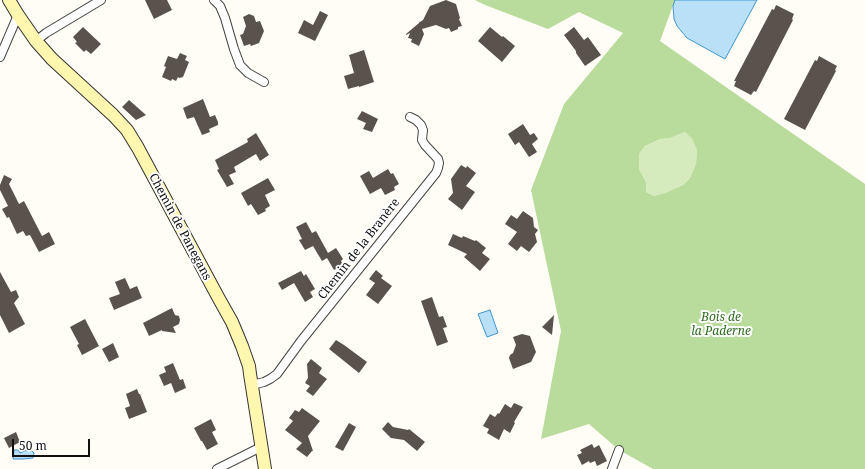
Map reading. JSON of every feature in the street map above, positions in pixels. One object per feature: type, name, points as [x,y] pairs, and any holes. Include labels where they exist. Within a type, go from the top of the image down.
[{"type":"street","name":"Chemin de Panegans","points":[[8,0],[36,41],[52,59],[113,115],[122,124],[132,138],[232,322],[247,358],[265,469]]},
{"type":"street","points":[[36,41],[46,33],[101,0]]},
{"type":"street","points":[[214,0],[220,6],[225,18],[240,65],[248,73],[264,82]]},
{"type":"street","points":[[0,57],[18,16]]},
{"type":"street","name":"Chemin de la Branère","points":[[252,385],[264,382],[277,374],[436,172],[439,163],[438,159],[422,140],[423,130],[421,125],[410,116]]},
{"type":"street","points":[[217,469],[261,446]]},
{"type":"street","points":[[612,469],[619,450]]},
{"type":"green space","name":"Bois de la Paderne","points":[[475,0],[675,0],[660,41],[865,184],[865,469],[653,469],[619,450],[589,424],[541,439],[561,331],[531,190],[564,104],[623,33],[579,12],[548,29]],"holes":[[[685,132],[692,139],[697,150],[696,164],[690,178],[683,185],[665,193],[654,196],[646,192],[646,182],[639,169],[639,154],[645,146],[660,139],[670,138]]]},
{"type":"green space","points":[[685,132],[692,139],[697,150],[696,164],[690,178],[683,185],[665,193],[654,196],[646,192],[646,182],[639,169],[639,154],[645,146],[660,139],[670,138]]},
{"type":"water","points":[[675,0],[757,0],[725,59],[687,38],[677,26],[674,19],[673,6]]},
{"type":"water","points":[[490,310],[498,333],[487,337],[478,314]]},
{"type":"water","points":[[14,450],[19,450],[20,453],[26,450],[31,450],[34,453],[33,458],[13,459]]},
{"type":"building","points":[[145,0],[167,0],[172,10],[154,19]]},
{"type":"building","points":[[446,0],[456,4],[462,26],[451,32],[449,28],[446,29],[436,25],[422,29],[424,34],[419,46],[411,42],[412,39],[408,38],[410,33],[406,34],[423,20],[430,6]]},
{"type":"building","points":[[776,5],[794,14],[793,20],[756,92],[754,91],[751,95],[734,86],[736,81],[734,81],[772,9],[774,10]]},
{"type":"building","points":[[320,11],[328,15],[315,41],[298,33],[304,20],[313,25]]},
{"type":"building","points":[[249,14],[254,16],[256,22],[260,21],[264,31],[259,43],[251,46],[250,44],[244,46],[240,35],[243,34],[246,26],[243,17]]},
{"type":"building","points":[[83,27],[101,44],[91,54],[86,50],[84,52],[75,43],[77,42],[73,37]]},
{"type":"building","points":[[490,27],[515,46],[502,62],[478,41]]},
{"type":"building","points":[[574,27],[584,40],[588,37],[601,55],[585,66],[564,35]]},
{"type":"building","points":[[364,50],[374,82],[348,89],[344,76],[354,73],[349,55]]},
{"type":"building","points":[[180,53],[187,56],[185,60],[189,62],[183,77],[178,77],[176,81],[172,79],[171,81],[162,77],[168,56],[177,59]]},
{"type":"building","points":[[819,56],[837,66],[836,71],[805,130],[784,119],[815,60],[817,61]]},
{"type":"building","points":[[203,99],[210,117],[215,115],[218,125],[209,129],[210,132],[202,135],[194,117],[187,119],[183,108]]},
{"type":"building","points":[[129,100],[146,115],[136,120],[122,107]]},
{"type":"building","points":[[362,111],[378,119],[372,132],[363,129],[366,123],[357,119]]},
{"type":"building","points":[[523,124],[530,135],[534,133],[538,139],[532,144],[537,152],[529,157],[519,142],[515,145],[508,134]]},
{"type":"building","points":[[256,133],[269,155],[260,161],[256,154],[234,167],[236,172],[229,175],[234,184],[227,187],[217,170],[219,169],[215,160],[248,142],[247,139]]},
{"type":"building","points":[[461,165],[466,168],[467,166],[476,173],[466,186],[475,192],[462,210],[448,199],[453,193],[451,179]]},
{"type":"building","points":[[388,169],[391,174],[393,173],[399,184],[394,187],[395,190],[385,195],[381,188],[370,194],[360,176],[369,171],[373,178]]},
{"type":"building","points":[[4,175],[12,179],[9,184],[19,204],[24,201],[42,236],[49,232],[55,244],[39,252],[30,235],[26,236],[23,231],[17,234],[9,217],[7,218],[2,209],[8,206],[0,190],[0,185]]},
{"type":"building","points":[[268,178],[275,190],[265,195],[270,206],[265,209],[266,211],[258,215],[251,204],[248,206],[241,193]]},
{"type":"building","points":[[523,211],[533,218],[534,227],[538,230],[535,234],[537,242],[529,252],[521,246],[517,251],[508,244],[517,232],[505,224],[511,215],[517,219]]},
{"type":"building","points":[[306,222],[312,233],[316,231],[328,253],[336,248],[343,259],[341,261],[343,265],[334,270],[327,258],[322,261],[313,246],[305,250],[299,240],[302,239],[296,227]]},
{"type":"building","points":[[453,234],[462,238],[463,236],[475,241],[476,240],[486,248],[482,253],[490,259],[480,271],[464,257],[467,254],[448,245]]},
{"type":"building","points":[[376,270],[383,276],[381,278],[392,286],[378,304],[366,295],[375,283],[369,279]]},
{"type":"building","points":[[301,271],[304,276],[306,274],[315,289],[310,292],[313,297],[305,302],[294,283],[282,290],[278,283]]},
{"type":"building","points":[[0,272],[11,292],[16,290],[19,297],[14,303],[25,324],[9,333],[0,315]]},
{"type":"building","points":[[125,278],[130,289],[137,286],[142,298],[114,310],[109,298],[120,294],[115,282]]},
{"type":"building","points":[[432,297],[439,317],[443,316],[447,327],[443,328],[448,342],[437,346],[421,301]]},
{"type":"building","points":[[172,308],[175,315],[179,316],[180,320],[179,324],[173,327],[176,333],[162,330],[149,336],[143,323]]},
{"type":"building","points":[[554,315],[552,335],[542,327]]},
{"type":"building","points":[[85,319],[99,346],[82,355],[77,345],[79,344],[70,327]]},
{"type":"building","points":[[522,334],[530,336],[536,352],[531,362],[513,369],[509,358],[516,345],[513,337]]},
{"type":"building","points":[[336,340],[367,362],[359,373],[329,349]]},
{"type":"building","points":[[113,343],[119,357],[109,362],[102,349]]},
{"type":"building","points":[[311,359],[322,368],[319,373],[327,379],[313,396],[306,391],[310,386],[305,383],[308,378],[307,364]]},
{"type":"building","points":[[173,363],[180,380],[183,379],[186,388],[175,393],[171,383],[164,386],[159,375],[166,372],[164,367]]},
{"type":"building","points":[[137,389],[147,412],[129,419],[125,408],[130,406],[126,394]]},
{"type":"building","points":[[514,403],[523,407],[514,422],[515,423],[510,433],[504,429],[499,440],[487,433],[489,429],[483,426],[490,414],[495,417],[498,413],[499,414],[505,404],[511,408]]},
{"type":"building","points":[[302,408],[320,421],[308,436],[313,451],[307,457],[296,449],[302,443],[285,430],[293,421],[289,418],[295,410],[299,412]]},
{"type":"building","points":[[211,419],[216,430],[212,432],[218,444],[207,450],[194,428]]},
{"type":"building","points":[[388,422],[393,427],[409,429],[425,442],[417,451],[404,440],[391,438],[382,429]]},
{"type":"building","points":[[349,423],[356,427],[343,451],[335,447]]},
{"type":"building","points":[[16,432],[20,442],[9,448],[4,438]]},
{"type":"building","points":[[592,444],[594,448],[599,445],[607,461],[597,466],[595,461],[590,463],[589,461],[582,465],[577,455],[582,453],[580,450]]}]
